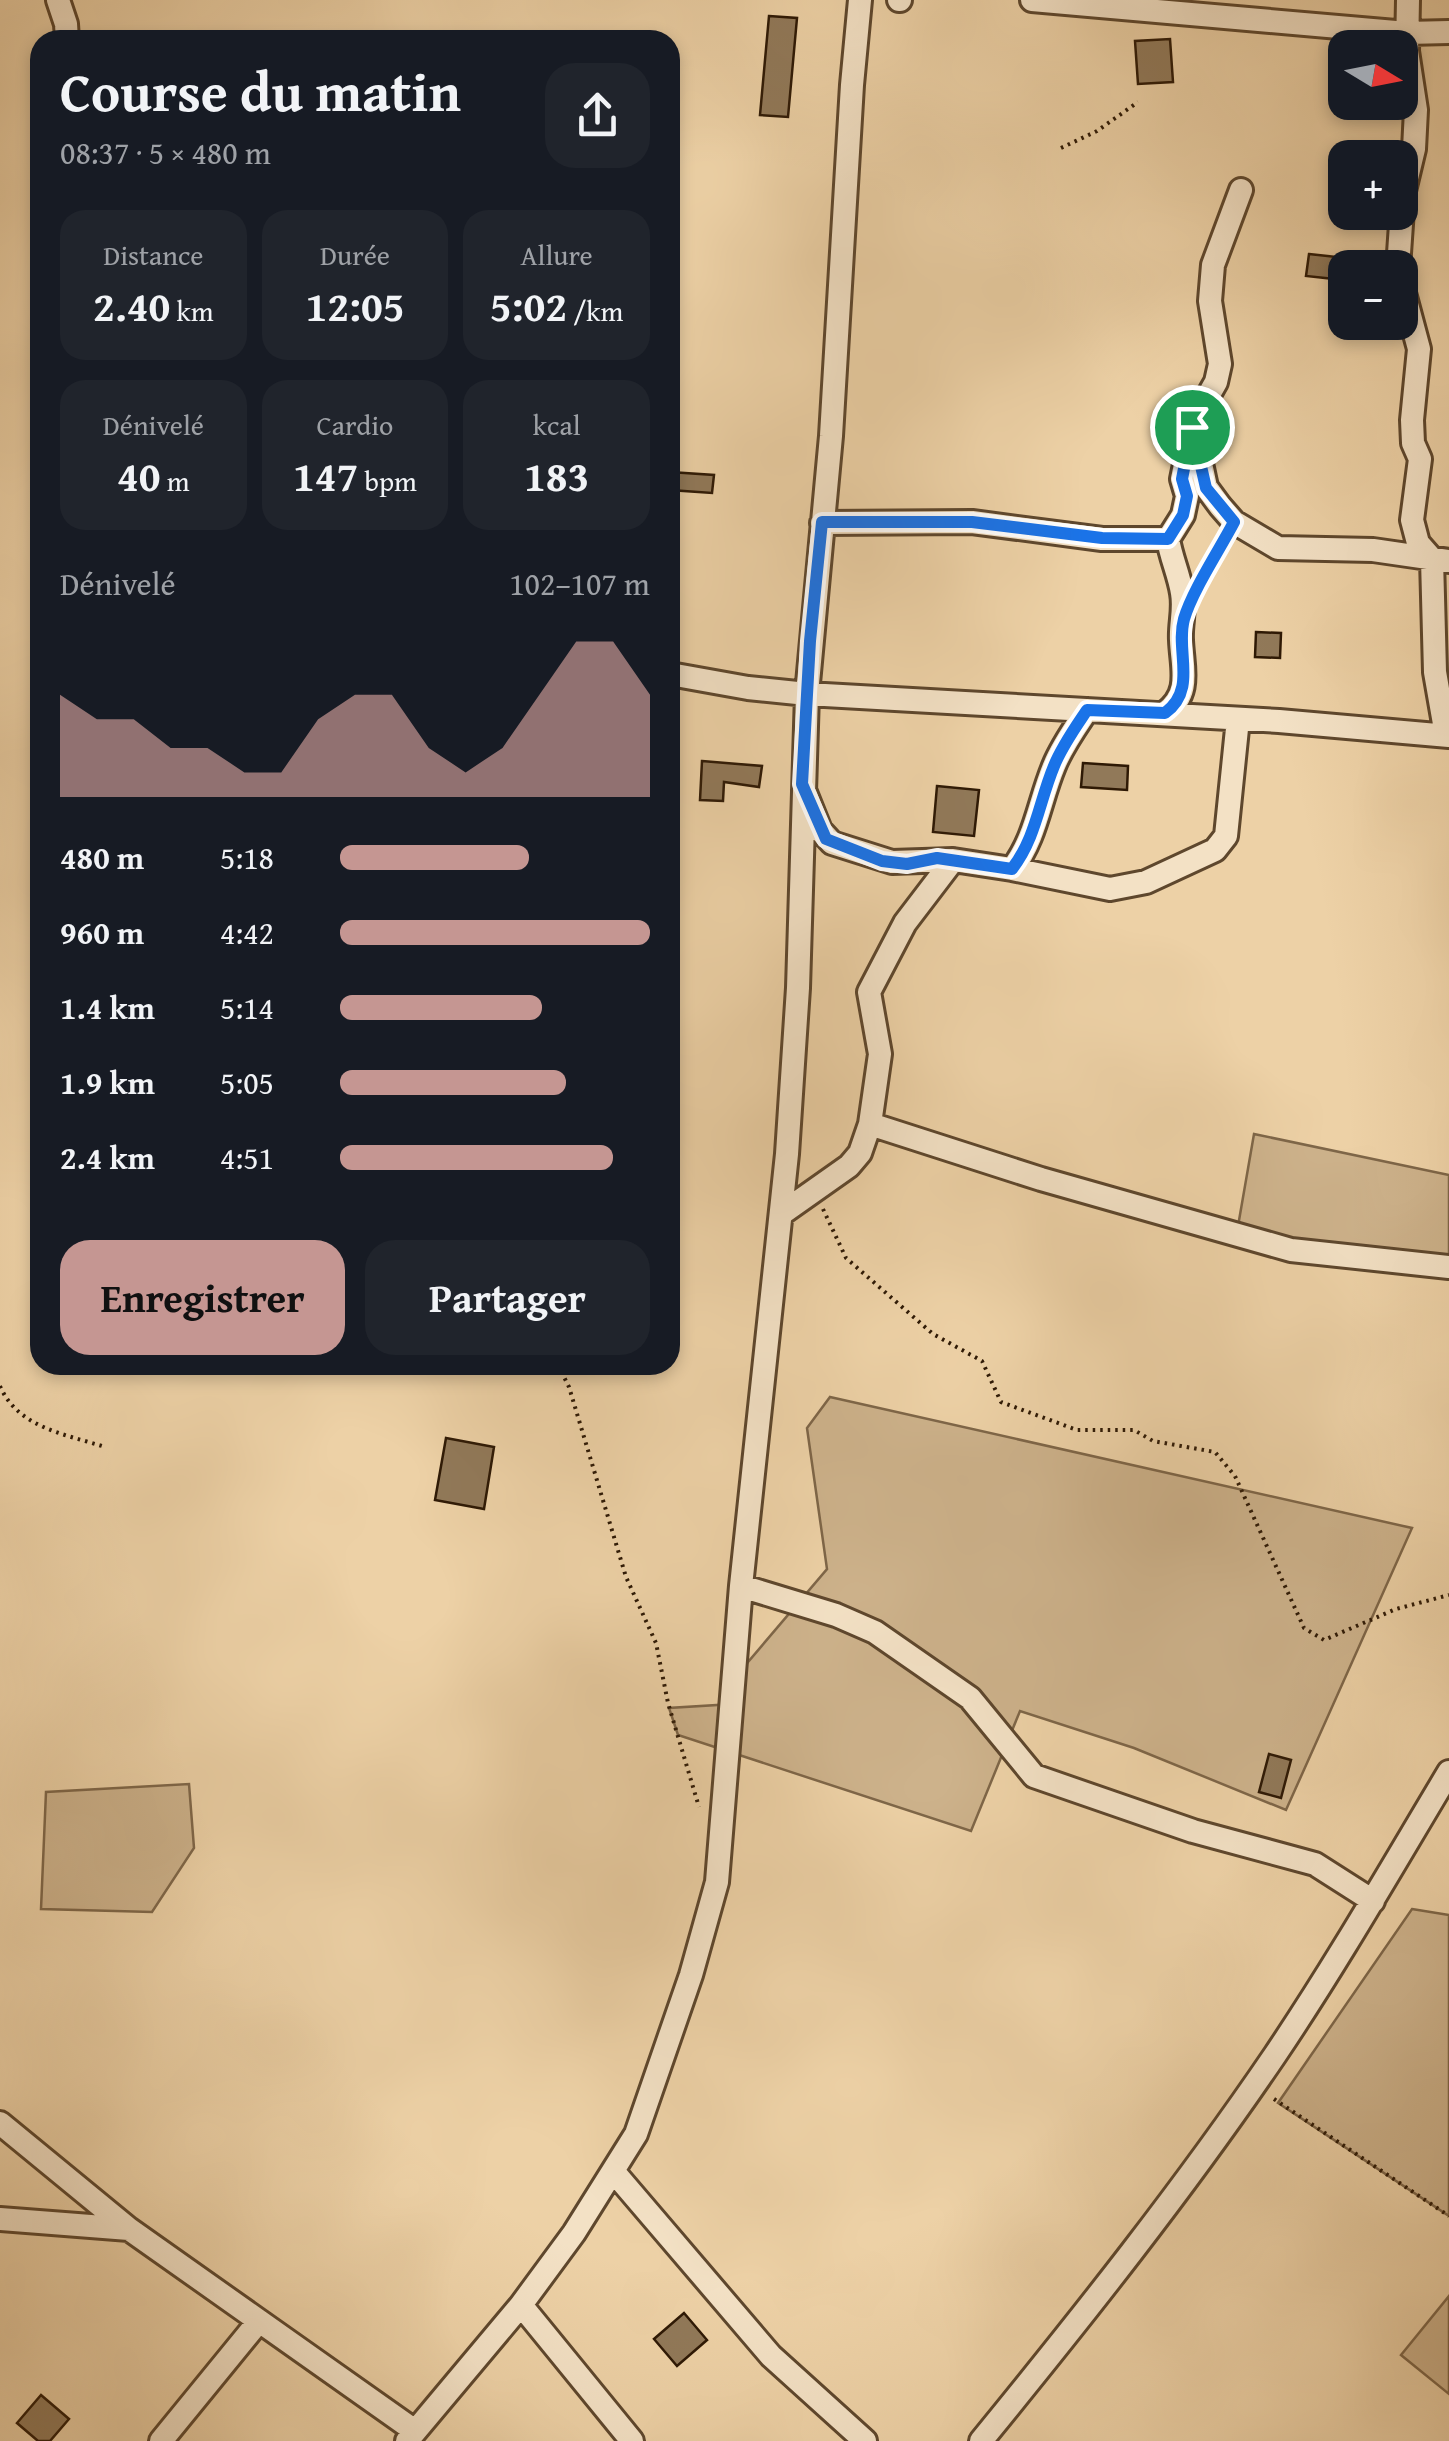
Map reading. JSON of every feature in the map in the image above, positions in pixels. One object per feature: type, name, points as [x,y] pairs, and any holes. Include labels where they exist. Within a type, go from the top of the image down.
[{"type":"street","points":[[58,0],[66,30]]},
{"type":"street","points":[[0,2123],[129,2228],[259,2320],[411,2436],[522,2305],[574,2233],[636,2134],[691,1974],[716,1882],[741,1586],[781,1214],[798,988],[807,694],[832,436],[860,0]]},
{"type":"street","points":[[1032,0],[1384,30]]},
{"type":"street","points":[[1407,30],[1408,0]]},
{"type":"street","points":[[1418,32],[1449,32]]},
{"type":"street","points":[[1399,250],[1402,195],[1414,149],[1415,120]]},
{"type":"street","points":[[1165,713],[1177,700],[1186,662],[1181,640],[1182,595],[1168,539],[1183,515],[1187,496],[1182,479],[1192,427],[1216,382],[1220,364],[1210,301],[1213,265],[1242,190]]},
{"type":"street","points":[[1417,340],[1412,420],[1413,443],[1420,459],[1412,520],[1418,544],[1441,560]]},
{"type":"street","points":[[1192,427],[1206,488],[1234,522],[1278,548],[1373,550],[1441,560]]},
{"type":"street","points":[[822,522],[972,522],[1102,538],[1168,539]]},
{"type":"street","points":[[680,676],[807,694],[1165,713],[1448,736],[1435,672],[1441,560]]},
{"type":"street","points":[[1012,869],[1030,845],[1036,811],[1056,760],[1087,710]]},
{"type":"street","points":[[802,784],[820,830],[832,843],[892,862],[954,860],[1110,888],[1146,882],[1215,850],[1226,836],[1238,719]]},
{"type":"street","points":[[781,1214],[849,1166],[860,1153],[870,1124],[880,1054],[869,992],[905,923],[954,860]]},
{"type":"street","points":[[870,1124],[1042,1179],[1291,1250],[1449,1266]]},
{"type":"street","points":[[741,1586],[836,1614],[876,1632],[970,1698],[1034,1776],[1193,1831],[1315,1864],[1373,1901]]},
{"type":"street","points":[[981,2441],[1128,2258],[1256,2081],[1373,1901],[1449,1772]]},
{"type":"street","points":[[612,2172],[771,2356],[865,2441]]},
{"type":"street","points":[[0,2219],[129,2228]]},
{"type":"street","points":[[522,2305],[632,2441]]},
{"type":"street","points":[[161,2441],[259,2320]]},
{"type":"path","points":[[1061,148],[1097,131],[1138,102]]},
{"type":"path","points":[[1201,585],[1234,522]]},
{"type":"path","points":[[816,1190],[846,1258],[933,1334],[982,1361],[1002,1402],[1077,1430],[1134,1430],[1154,1441],[1215,1452],[1234,1476],[1304,1628],[1324,1640],[1396,1609],[1449,1595]]},
{"type":"path","points":[[563,1375],[626,1577],[656,1644],[701,1820]]},
{"type":"path","points":[[0,1386],[14,1412],[40,1426],[105,1448]]},
{"type":"path","points":[[1256,2081],[1278,2103],[1449,2216]]},
{"type":"shaded area","points":[[1254,1134],[1449,1175],[1449,1263],[1237,1232]]},
{"type":"shaded area","points":[[830,1397],[1412,1528],[1286,1810],[1134,1748],[1020,1711],[971,1831],[678,1735],[669,1708],[733,1704],[737,1675],[827,1569],[807,1428]]},
{"type":"shaded area","points":[[189,1784],[194,1848],[152,1912],[41,1909],[46,1792]]},
{"type":"shaded area","points":[[1412,1909],[1449,1915],[1449,2216],[1278,2103]]},
{"type":"shaded area","points":[[1449,2296],[1449,2394],[1401,2355]]},
{"type":"building","points":[[769,16],[797,18],[788,117],[760,115]]},
{"type":"building","points":[[1170,39],[1173,82],[1138,84],[1135,41]]},
{"type":"building","points":[[1309,254],[1328,256],[1328,278],[1306,276]]},
{"type":"building","points":[[680,473],[714,475],[712,493],[680,491]]},
{"type":"building","points":[[1256,632],[1281,633],[1280,658],[1255,657]]},
{"type":"building","points":[[702,761],[762,766],[759,787],[724,782],[723,801],[700,800]]},
{"type":"building","points":[[1083,763],[1128,766],[1127,790],[1081,787]]},
{"type":"building","points":[[937,786],[979,790],[974,836],[933,832]]},
{"type":"building","points":[[446,1438],[494,1447],[484,1509],[435,1500]]},
{"type":"building","points":[[1269,1754],[1291,1760],[1281,1798],[1259,1792]]},
{"type":"building","points":[[684,2313],[707,2340],[677,2366],[654,2339]]},
{"type":"building","points":[[41,2395],[69,2419],[50,2441],[38,2441],[17,2423]]},
{"type":"route","points":[[1192,427],[1206,488],[1234,522],[1184,617],[1181,640],[1185,674],[1173,708],[1165,713],[1087,710],[1056,760],[1036,811],[1030,845],[1012,869],[937,858],[907,864],[882,861],[826,839],[802,784],[822,522],[972,522],[1102,538],[1168,539],[1183,515],[1187,496],[1182,479],[1192,427]]}]
